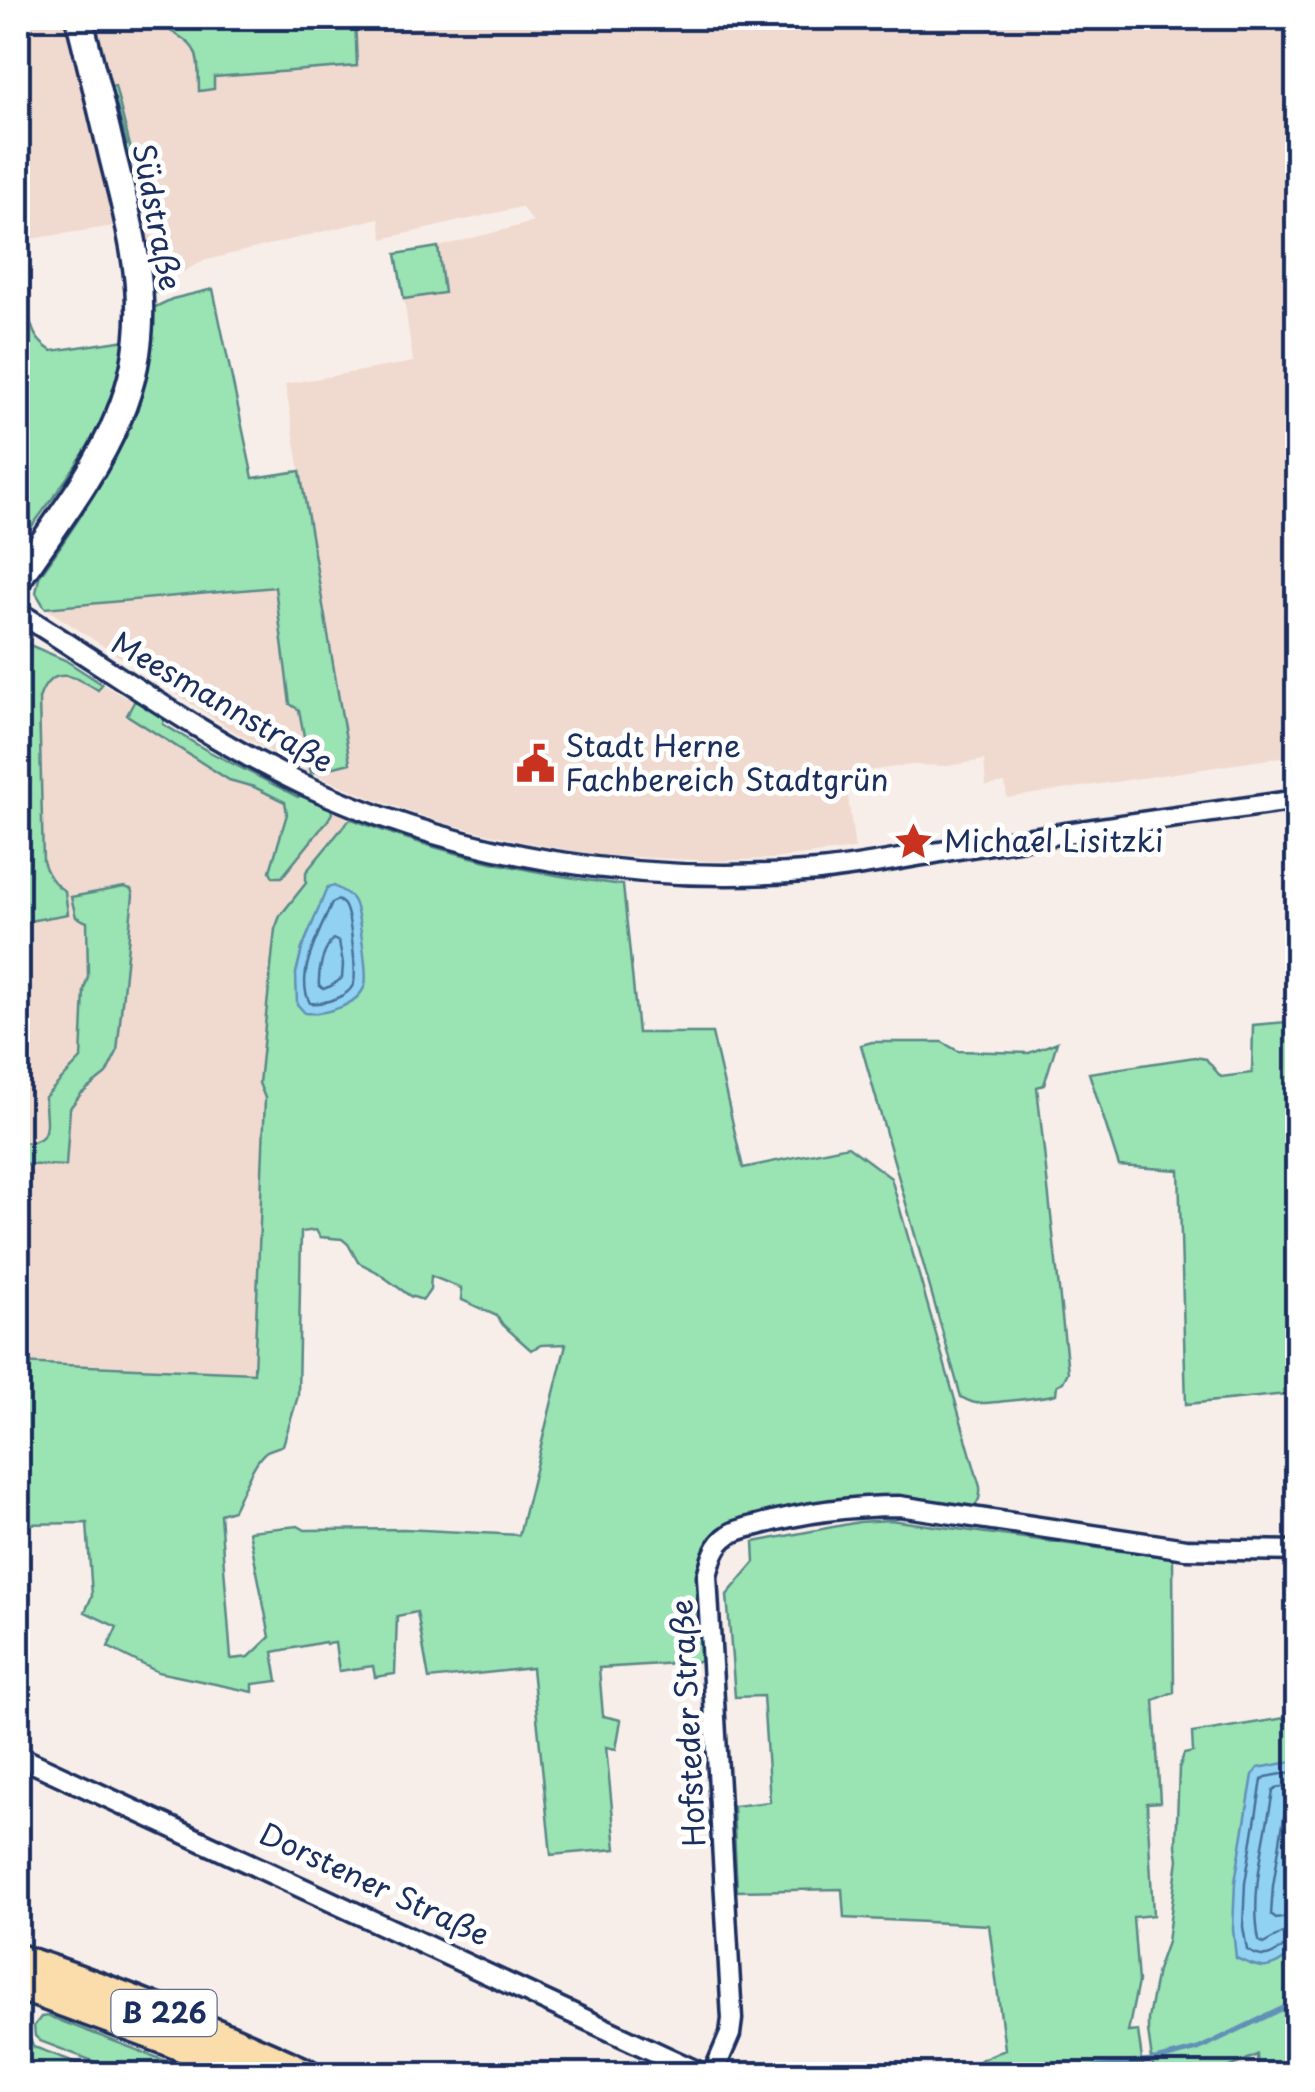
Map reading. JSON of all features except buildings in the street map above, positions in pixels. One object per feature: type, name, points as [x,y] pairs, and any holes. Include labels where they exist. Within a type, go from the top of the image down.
[{"type":"main road","name":"B 226","points":[[18,1959],[208,2030],[307,2074]]},
{"type":"main road","name":"B 226","points":[[18,1985],[249,2074]]},
{"type":"street","name":"Südstraße","points":[[18,579],[90,471],[117,421],[135,365],[139,337],[141,304],[133,239],[79,18]]},
{"type":"street","name":"Meesmannstraße","points":[[18,612],[218,740],[303,784],[424,830],[574,865],[715,876],[822,870],[1298,800]]},
{"type":"street","name":"Hofsteder Straße","points":[[713,2074],[730,2034],[732,2018],[708,1576],[710,1562],[726,1536],[778,1520],[852,1507],[899,1506],[1186,1549],[1298,1551]]},
{"type":"street","name":"Dorstener Straße","points":[[18,1756],[702,2074]]},
{"type":"shaded area","points":[[18,18],[63,18],[114,226],[18,241]]},
{"type":"shaded area","points":[[125,18],[1297,18],[1297,755],[1007,798],[1005,783],[986,786],[984,760],[845,774],[855,849],[773,859],[714,861],[598,855],[444,823],[311,773],[236,733],[45,608],[276,586],[290,703],[299,709],[310,772],[350,763],[285,384],[413,362],[404,299],[444,292],[438,247],[533,222],[521,207],[383,239],[379,218],[203,261],[174,277],[158,293],[129,176],[131,150],[112,86],[108,93],[90,20],[100,24]]},
{"type":"shaded area","points":[[71,675],[97,690],[102,684],[134,702],[127,715],[229,779],[285,802],[287,814],[271,871],[276,878],[282,877],[332,810],[352,819],[306,872],[306,883],[280,916],[259,1082],[265,1098],[255,1373],[18,1363],[18,923],[68,913],[43,861],[39,699],[51,680]]},
{"type":"green space","points":[[162,18],[355,18],[357,66],[214,77],[214,89],[199,91],[195,51],[163,27]]},
{"type":"green space","points":[[112,86],[131,150],[129,176],[158,293],[147,291],[120,148],[127,145],[112,99]]},
{"type":"green space","points":[[438,247],[444,293],[404,299],[396,254]]},
{"type":"green space","points":[[213,289],[253,478],[300,471],[350,763],[311,773],[299,710],[290,704],[275,587],[45,608],[36,593],[39,577],[101,483],[132,418],[151,347],[153,308]]},
{"type":"green space","points":[[18,290],[33,330],[52,351],[126,340],[108,406],[95,432],[18,546]]},
{"type":"green space","points":[[18,640],[65,660],[102,684],[98,690],[72,677],[56,677],[39,699],[43,861],[51,878],[65,891],[68,914],[18,923]]},
{"type":"green space","points":[[138,701],[164,718],[163,724],[206,750],[298,797],[303,793],[331,807],[328,820],[282,877],[273,877],[270,871],[287,814],[285,802],[229,780],[127,715]]},
{"type":"green space","points":[[352,819],[486,861],[623,885],[638,1033],[712,1033],[743,1168],[848,1146],[891,1178],[980,1487],[978,1501],[968,1510],[901,1503],[712,1537],[702,1563],[708,1661],[599,1668],[603,1716],[621,1720],[616,1749],[606,1747],[616,1849],[551,1855],[532,1668],[429,1679],[417,1612],[397,1616],[395,1674],[375,1677],[373,1666],[339,1671],[335,1643],[325,1642],[273,1652],[278,1681],[253,1684],[253,1692],[158,1672],[108,1647],[117,1627],[85,1612],[92,1596],[87,1523],[18,1524],[18,1363],[254,1373],[265,1098],[259,1083],[275,929],[280,916],[306,883],[306,872]],"holes":[[[328,888],[365,986],[340,1007],[296,974],[302,949]],[[316,1230],[320,1237],[342,1239],[358,1262],[410,1296],[423,1300],[430,1290],[431,1276],[461,1288],[462,1300],[497,1316],[531,1350],[541,1345],[566,1344],[519,1535],[404,1529],[305,1530],[298,1526],[249,1531],[270,1637],[249,1657],[231,1659],[220,1514],[233,1510],[262,1455],[283,1445],[298,1396],[301,1232]]]},
{"type":"green space","points":[[131,889],[133,895],[117,1052],[106,1074],[70,1108],[66,1166],[18,1164],[18,1143],[43,1136],[45,1097],[81,1059],[88,976],[87,922],[76,917],[71,897]]},
{"type":"green space","points":[[1297,1021],[1297,1393],[1186,1404],[1179,1170],[1119,1166],[1089,1073],[1195,1057],[1206,1059],[1221,1077],[1252,1073],[1253,1025]]},
{"type":"green space","points":[[942,1042],[958,1051],[1029,1053],[1057,1042],[1044,1085],[1037,1087],[1068,1372],[1057,1385],[1056,1394],[982,1403],[961,1397],[861,1045]]},
{"type":"green space","points":[[890,1520],[1173,1558],[1174,1692],[1154,1700],[1160,1802],[1147,1803],[1153,1915],[1133,1917],[1138,1982],[1128,2032],[1138,2031],[1144,2074],[964,2074],[982,2059],[1005,2049],[989,1925],[844,1918],[842,1889],[737,1891],[733,1806],[770,1802],[763,1696],[735,1697],[727,1595],[755,1562],[754,1542]]},
{"type":"green space","points":[[1297,1716],[1297,2074],[1258,2074],[1257,2055],[1215,2074],[1154,2074],[1148,2019],[1157,1970],[1167,1942],[1178,1859],[1179,1768],[1184,1754],[1193,1752],[1192,1733]]},
{"type":"green space","points":[[18,2011],[27,2015],[28,2035],[34,2047],[107,2074],[18,2074]]},
{"type":"green space","points":[[48,2016],[200,2074],[127,2074],[40,2041],[34,2026],[41,2017]]},
{"type":"water","points":[[334,886],[349,895],[355,906],[365,985],[355,999],[339,1008],[305,1013],[297,1004],[296,974],[327,888]]},
{"type":"water","points":[[1297,1761],[1297,1951],[1274,1965],[1255,1966],[1236,1958],[1233,1929],[1235,1882],[1253,1775],[1258,1768]]},
{"type":"waterway","points":[[1032,2074],[1152,2061],[1198,2049],[1298,2001]]},
{"type":"place","name":"Stadt Herne Fachbereich Stadtgrün","points":[[535,764]]},
{"type":"place","name":"Michael Lisitzki","points":[[914,842]]}]
